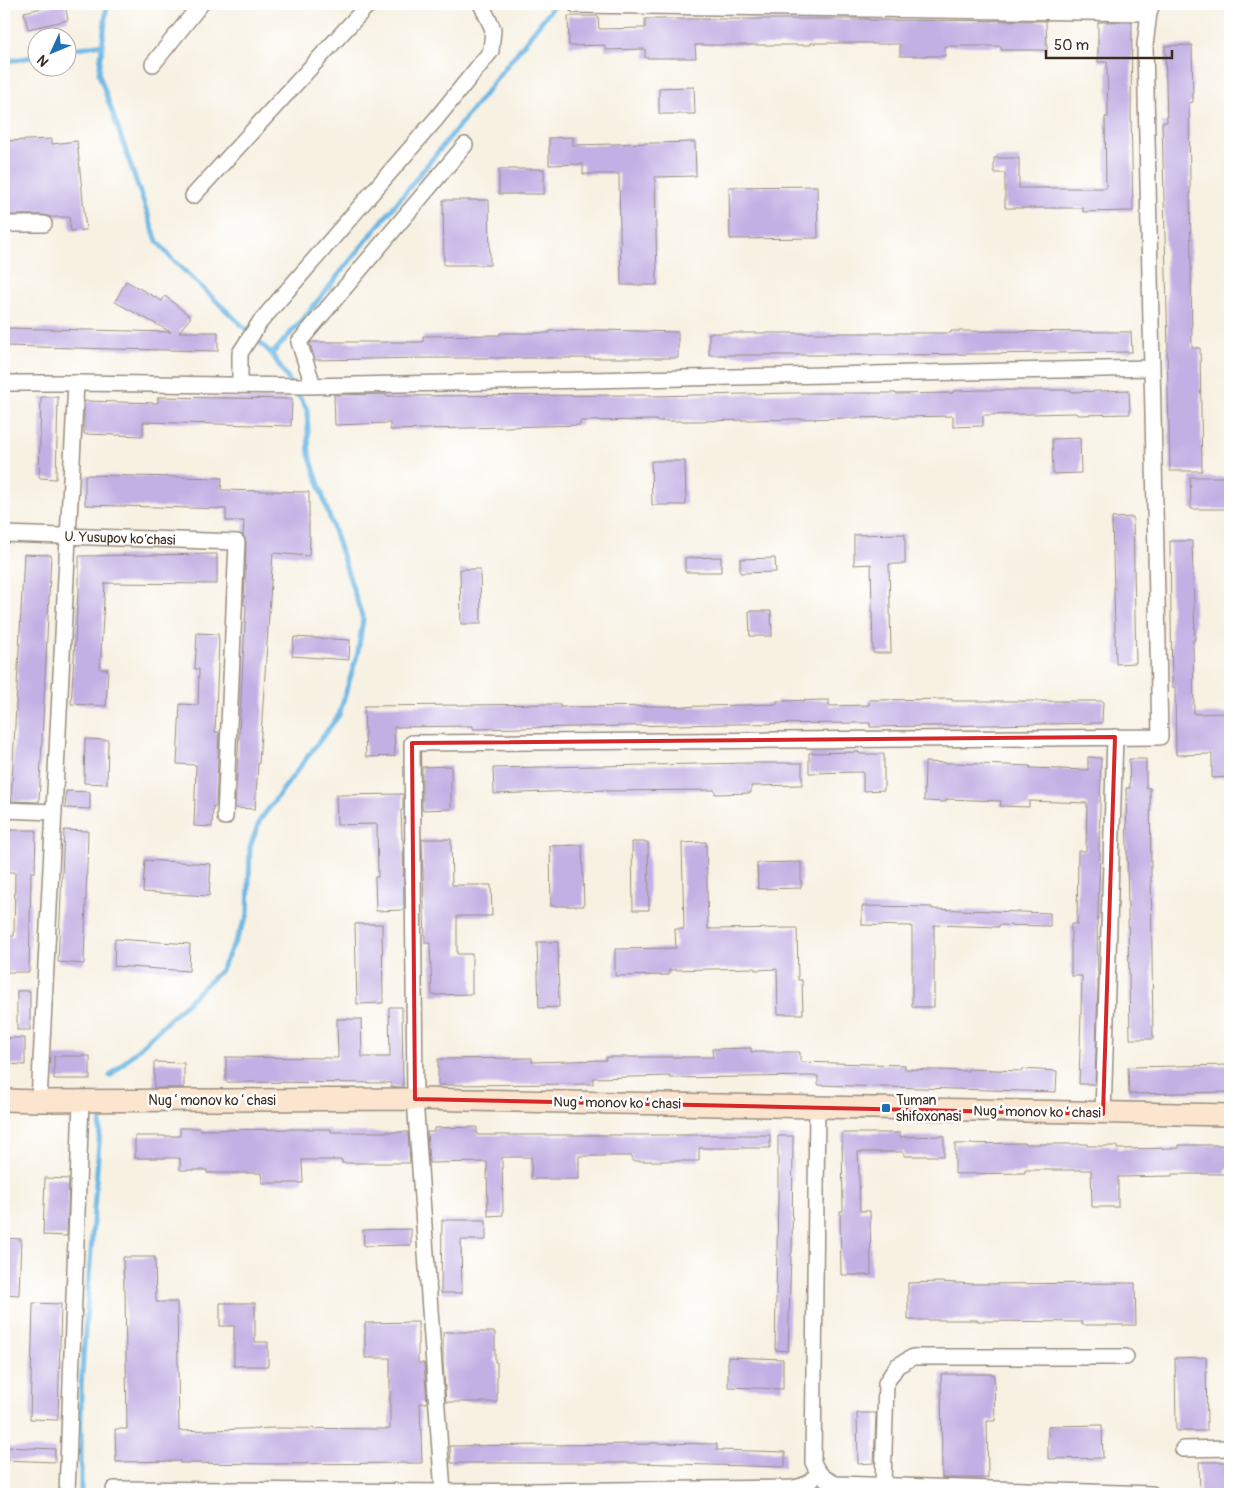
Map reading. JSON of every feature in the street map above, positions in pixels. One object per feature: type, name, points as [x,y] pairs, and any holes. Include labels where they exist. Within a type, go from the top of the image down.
[{"type":"main road","name":"Nugʻmonov koʻchasi","points":[[4,1100],[39,1102],[415,1099],[1230,1115]]},
{"type":"street","points":[[153,64],[202,4]]},
{"type":"street","points":[[193,196],[366,7],[371,4]]},
{"type":"street","points":[[240,385],[240,353],[260,322],[436,119],[491,51],[492,29],[481,4]]},
{"type":"street","points":[[443,1492],[415,1099],[412,743],[1160,737],[1145,45],[1151,8],[576,5]]},
{"type":"street","points":[[311,386],[299,342],[465,145]]},
{"type":"street","points":[[4,224],[44,224]]},
{"type":"street","points":[[4,383],[76,382],[311,386],[1152,368]]},
{"type":"street","points":[[39,1102],[76,382]]},
{"type":"street","name":"U. Yusupov ko‘chasi","points":[[4,534],[237,542],[225,817]]},
{"type":"street","points":[[1103,1114],[1115,737]]},
{"type":"street","points":[[4,810],[54,812]]},
{"type":"street","points":[[67,1494],[81,1101]]},
{"type":"street","points":[[817,1106],[813,1462],[818,1473],[836,1489],[883,1485],[1152,1494]]},
{"type":"street","points":[[883,1485],[886,1383],[897,1366],[913,1357],[1126,1357]]},
{"type":"street","points":[[1183,1449],[1230,1448]]},
{"type":"street","points":[[114,1489],[443,1492],[802,1488],[818,1473]]},
{"type":"highlighted area","points":[[1115,737],[1103,1114],[415,1099],[412,743]]},
{"type":"building","points":[[65,4],[68,20],[28,29],[24,12]]},
{"type":"building","points":[[568,16],[598,16],[599,29],[645,28],[645,19],[1046,21],[1047,50],[1001,50],[1001,46],[945,46],[945,56],[900,56],[900,44],[695,45],[696,58],[645,58],[645,49],[605,50],[605,45],[569,46]]},
{"type":"building","points":[[1098,22],[1132,22],[1133,211],[1083,212],[1083,208],[1005,208],[1005,173],[994,173],[994,158],[1019,158],[1019,188],[1106,188],[1105,117],[1108,117],[1107,62],[1098,62]]},
{"type":"building","points":[[1192,45],[1193,102],[1189,103],[1192,348],[1200,348],[1202,471],[1170,471],[1162,122],[1167,122],[1165,46]]},
{"type":"building","points":[[694,87],[695,114],[659,114],[659,88]]},
{"type":"building","points":[[573,137],[573,145],[695,142],[696,176],[655,177],[657,285],[621,285],[619,174],[583,174],[583,164],[549,165],[549,138]]},
{"type":"building","points":[[52,139],[52,144],[77,141],[86,230],[71,231],[69,217],[4,215],[4,141]]},
{"type":"building","points":[[499,169],[544,169],[544,194],[499,194]]},
{"type":"building","points":[[817,186],[818,238],[730,239],[729,187]]},
{"type":"building","points":[[443,200],[489,200],[490,265],[444,265]]},
{"type":"building","points":[[126,281],[162,301],[165,296],[191,317],[179,332],[218,332],[218,351],[4,346],[4,328],[171,332],[115,302]]},
{"type":"building","points":[[600,330],[678,332],[678,358],[315,360],[310,344],[311,342],[423,342],[423,336],[500,335],[500,333]]},
{"type":"building","points":[[951,331],[1131,332],[1132,352],[709,355],[709,333],[951,333]]},
{"type":"building","points":[[1071,390],[1071,392],[1129,390],[1130,414],[983,415],[983,426],[953,427],[953,416],[697,421],[580,421],[580,425],[390,430],[390,423],[335,425],[334,395],[651,396],[794,393],[953,393],[953,391]]},
{"type":"building","points":[[41,397],[58,397],[56,479],[39,478]]},
{"type":"building","points":[[158,397],[292,399],[291,426],[143,422],[143,436],[84,434],[84,401],[158,403]]},
{"type":"building","points":[[1080,438],[1081,473],[1053,474],[1052,439]]},
{"type":"building","points":[[651,461],[685,461],[686,505],[652,505]]},
{"type":"building","points":[[85,475],[222,478],[221,490],[309,492],[309,556],[273,553],[255,809],[235,808],[246,605],[244,605],[246,542],[243,536],[244,521],[226,521],[226,509],[85,505]]},
{"type":"building","points":[[1190,477],[1230,477],[1230,509],[1191,509]]},
{"type":"building","points":[[1133,517],[1136,663],[1116,664],[1112,518]]},
{"type":"building","points":[[905,534],[905,564],[889,564],[891,653],[873,653],[871,564],[854,565],[854,535]]},
{"type":"building","points":[[1170,541],[1192,541],[1195,640],[1193,640],[1194,714],[1230,713],[1230,777],[1212,778],[1212,754],[1176,755],[1175,687],[1172,687]]},
{"type":"building","points":[[24,554],[51,555],[39,802],[11,801]]},
{"type":"building","points":[[217,554],[217,584],[105,583],[100,669],[108,669],[106,706],[71,704],[79,594],[79,556]]},
{"type":"building","points":[[721,557],[721,572],[685,572],[685,558]]},
{"type":"building","points":[[775,558],[776,572],[740,573],[740,559]]},
{"type":"building","points":[[460,569],[480,569],[481,624],[461,624]]},
{"type":"building","points":[[749,611],[771,611],[772,636],[750,636]]},
{"type":"building","points":[[197,633],[218,634],[219,641],[215,732],[219,732],[216,807],[213,806],[212,827],[194,826],[196,765],[177,764],[180,704],[198,705],[199,669],[195,669]]},
{"type":"building","points":[[294,637],[350,640],[349,660],[292,656]]},
{"type":"building","points":[[952,699],[952,701],[1103,701],[1102,723],[870,727],[870,723],[473,729],[473,726],[394,727],[395,756],[366,757],[364,706],[560,704],[560,707],[672,707],[777,704],[777,701],[829,700],[829,706],[869,705],[869,700]]},
{"type":"building","points":[[85,739],[108,740],[107,784],[84,783]]},
{"type":"building","points":[[859,752],[860,754],[884,754],[884,790],[863,791],[863,772],[809,773],[809,753]]},
{"type":"building","points":[[1088,757],[1101,758],[1097,919],[1098,987],[1095,1084],[1079,1084],[1082,976],[1071,976],[1071,924],[1077,924],[1078,851],[1086,851],[1087,803],[1029,801],[1029,807],[1000,806],[1001,801],[946,799],[946,802],[924,801],[925,762],[1088,770]]},
{"type":"building","points":[[1129,759],[1146,759],[1146,788],[1150,788],[1153,1039],[1130,1039],[1126,788],[1130,788]]},
{"type":"building","points":[[802,763],[802,785],[751,786],[751,793],[715,794],[715,790],[606,790],[494,794],[493,768]]},
{"type":"building","points":[[451,766],[451,809],[422,810],[422,767]]},
{"type":"building","points":[[66,791],[90,792],[90,809],[65,808]]},
{"type":"building","points":[[403,794],[403,810],[401,810],[404,910],[376,911],[375,877],[378,877],[377,824],[337,825],[336,795]]},
{"type":"building","points":[[8,830],[36,830],[35,872],[31,872],[29,972],[4,972],[4,936],[14,936],[15,872],[8,872]]},
{"type":"building","points":[[64,830],[88,831],[84,964],[58,962]]},
{"type":"building","points":[[422,839],[451,839],[452,885],[491,885],[492,916],[457,916],[457,954],[472,954],[472,994],[432,995],[430,943],[425,943]]},
{"type":"building","points":[[632,842],[648,842],[649,910],[633,910]]},
{"type":"building","points":[[706,842],[708,929],[797,928],[798,980],[802,980],[803,1014],[778,1014],[777,969],[669,970],[669,975],[615,976],[615,949],[676,948],[675,929],[684,929],[682,843]]},
{"type":"building","points":[[582,845],[584,906],[551,906],[550,846]]},
{"type":"building","points":[[145,860],[211,864],[209,896],[143,892]]},
{"type":"building","points":[[801,862],[801,888],[758,889],[757,863]]},
{"type":"building","points":[[862,906],[932,907],[932,909],[1050,913],[1050,926],[934,925],[934,1007],[912,1007],[912,926],[862,925]]},
{"type":"building","points":[[355,924],[382,924],[383,1003],[357,1004]]},
{"type":"building","points":[[115,939],[190,944],[189,971],[114,966]]},
{"type":"building","points":[[537,942],[558,942],[559,1007],[539,1008]]},
{"type":"building","points":[[17,991],[30,991],[30,1030],[17,1030]]},
{"type":"building","points":[[389,1007],[402,1007],[403,1087],[391,1087],[391,1083],[226,1082],[226,1057],[338,1058],[337,1019],[361,1019],[362,1057],[390,1057]]},
{"type":"building","points":[[4,1038],[25,1038],[25,1065],[4,1064]]},
{"type":"building","points":[[751,1048],[751,1052],[800,1052],[800,1062],[905,1065],[905,1069],[1022,1071],[1022,1069],[1057,1071],[1056,1092],[818,1085],[818,1076],[670,1078],[670,1076],[593,1078],[593,1084],[438,1085],[438,1059],[532,1058],[532,1062],[606,1060],[606,1057],[713,1057],[712,1049]]},
{"type":"building","points":[[54,1056],[90,1056],[90,1079],[54,1079]]},
{"type":"building","points":[[154,1062],[184,1063],[184,1088],[154,1088]]},
{"type":"building","points":[[1230,1065],[1230,1092],[1129,1094],[1128,1067]]},
{"type":"building","points":[[477,1127],[477,1135],[770,1135],[770,1148],[699,1148],[699,1161],[632,1161],[632,1156],[579,1156],[579,1179],[531,1179],[531,1157],[502,1157],[503,1215],[488,1216],[487,1162],[429,1163],[427,1132],[434,1132],[434,1128]]},
{"type":"building","points":[[180,1128],[200,1128],[201,1130],[331,1129],[331,1132],[408,1132],[410,1163],[342,1163],[342,1160],[302,1160],[303,1183],[262,1183],[261,1173],[207,1173],[207,1170],[180,1170],[180,1158],[135,1158],[135,1136],[180,1136]]},
{"type":"building","points":[[842,1133],[900,1133],[900,1137],[944,1136],[944,1156],[904,1156],[904,1152],[858,1152],[860,1211],[870,1211],[871,1275],[841,1275],[840,1211],[843,1211]]},
{"type":"building","points":[[778,1136],[793,1136],[792,1253],[788,1351],[775,1350]]},
{"type":"building","points":[[955,1144],[1087,1144],[1087,1146],[1117,1146],[1117,1149],[1179,1148],[1179,1145],[1230,1145],[1230,1168],[1226,1168],[1226,1174],[1118,1177],[1118,1207],[1092,1207],[1091,1170],[1025,1170],[1025,1173],[955,1174]]},
{"type":"building","points":[[45,1178],[69,1179],[67,1236],[43,1235]]},
{"type":"building","points":[[442,1220],[486,1220],[486,1240],[461,1240],[462,1293],[441,1293]]},
{"type":"building","points":[[411,1229],[411,1245],[364,1246],[363,1230]]},
{"type":"building","points":[[4,1238],[21,1239],[19,1295],[4,1294]]},
{"type":"building","points":[[123,1257],[155,1257],[156,1302],[177,1302],[179,1431],[274,1428],[390,1429],[390,1358],[365,1358],[365,1323],[418,1322],[418,1363],[424,1363],[427,1403],[420,1403],[422,1463],[116,1462],[115,1429],[127,1429]]},
{"type":"building","points":[[908,1283],[973,1284],[1135,1283],[1136,1325],[1082,1325],[1082,1322],[908,1320]]},
{"type":"building","points":[[33,1303],[61,1304],[58,1420],[30,1419]]},
{"type":"building","points":[[220,1303],[255,1303],[255,1342],[268,1342],[268,1366],[234,1366],[234,1326],[220,1326]]},
{"type":"building","points":[[443,1332],[495,1332],[497,1402],[446,1402]]},
{"type":"building","points":[[728,1357],[783,1359],[783,1389],[728,1387]]},
{"type":"building","points":[[1206,1357],[1207,1431],[1176,1431],[1175,1358]]},
{"type":"building","points":[[941,1374],[994,1374],[995,1421],[987,1421],[988,1478],[942,1478]]},
{"type":"building","points":[[857,1413],[876,1413],[874,1463],[858,1464]]},
{"type":"building","points":[[1102,1425],[1103,1458],[1048,1459],[1048,1426]]},
{"type":"building","points":[[650,1444],[717,1444],[717,1450],[785,1452],[785,1467],[637,1463],[451,1463],[450,1446]]},
{"type":"building","points":[[4,1447],[55,1449],[55,1462],[4,1460]]},
{"type":"building","points":[[1199,1462],[1230,1462],[1230,1494],[1200,1494]]},
{"type":"waterway","points":[[107,4],[99,74],[157,241],[171,258],[272,354]]},
{"type":"waterway","points":[[110,1076],[221,970],[248,915],[250,847],[260,820],[339,715],[358,652],[363,619],[309,454],[307,409],[272,354],[303,319],[555,4]]},
{"type":"waterway","points":[[78,48],[102,44]]},
{"type":"waterway","points":[[4,62],[28,58]]},
{"type":"waterway","points":[[81,1494],[81,1386],[101,1115]]},
{"type":"place","name":"Tuman shifoxonasi","points":[[886,1108]]}]
